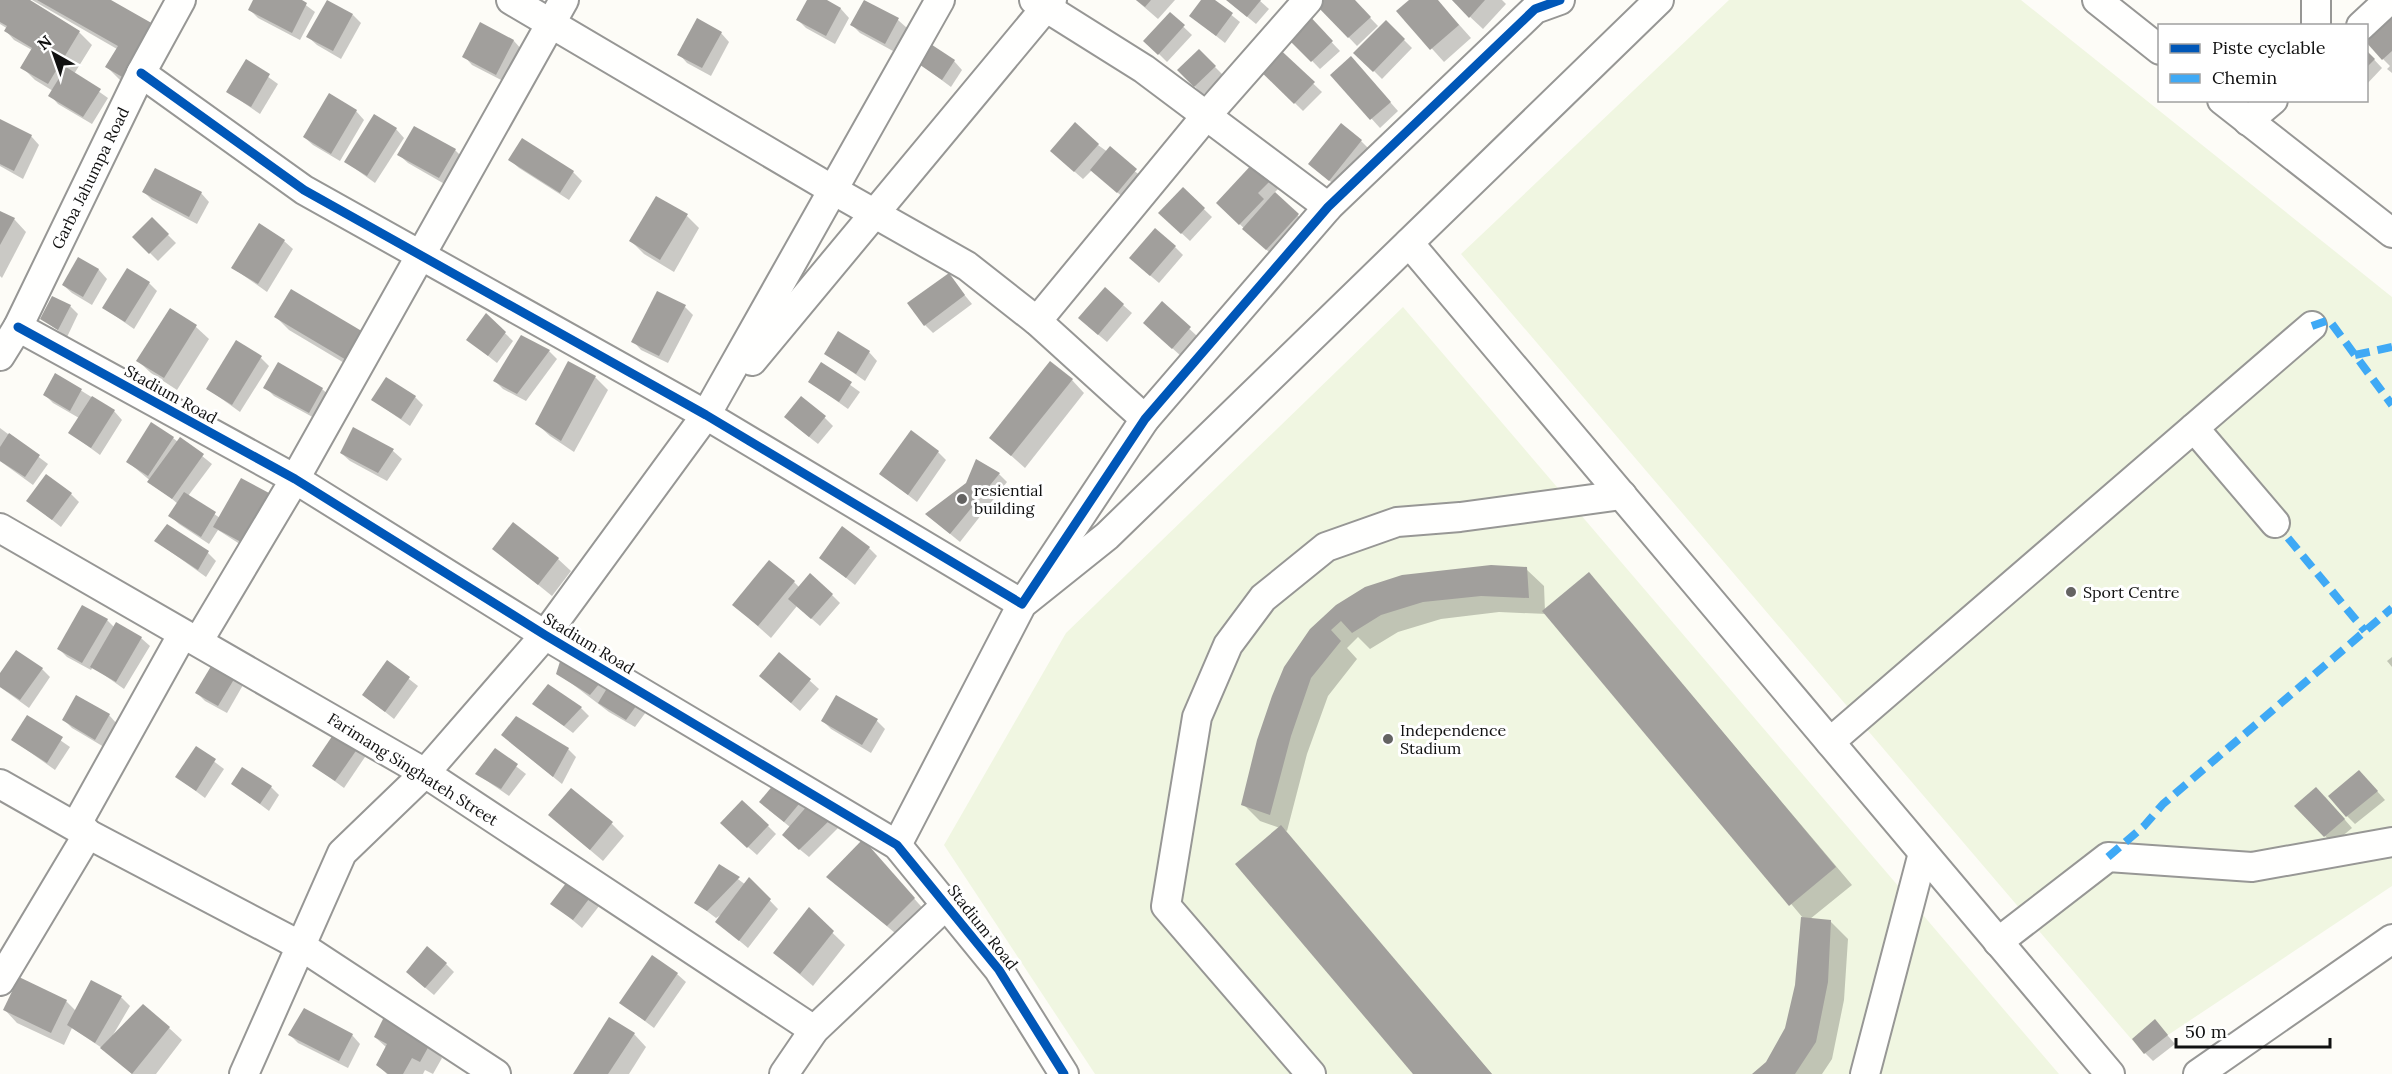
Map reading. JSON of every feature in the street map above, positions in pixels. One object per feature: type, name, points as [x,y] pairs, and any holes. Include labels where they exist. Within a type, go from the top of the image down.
[{"type":"street","points":[[511,0],[550,25],[967,266],[1037,321],[1145,419]]},
{"type":"street","points":[[88,834],[78,822],[181,637],[199,640],[295,479],[564,0]]},
{"type":"street","points":[[706,416],[940,0]]},
{"type":"street","points":[[1037,321],[1206,116],[1308,0]]},
{"type":"street","points":[[1022,604],[1107,536],[1659,0]]},
{"type":"street","points":[[2097,0],[2158,48]]},
{"type":"street","points":[[2316,0],[2316,24]]},
{"type":"street","points":[[2363,24],[2389,0]]},
{"type":"street","name":"Garba Jahumpa Road","points":[[0,356],[18,327],[174,2]]},
{"type":"street","points":[[244,1074],[342,853],[425,772],[545,635],[706,416],[874,214],[1044,3],[1144,69],[1328,207]]},
{"type":"street","points":[[897,845],[1022,604],[1145,419],[1328,207],[1540,3]]},
{"type":"street","points":[[141,73],[304,190],[706,416],[1022,604]]},
{"type":"street","points":[[2224,102],[2392,233]]},
{"type":"street","points":[[2248,121],[2272,102]]},
{"type":"street","points":[[1410,243],[2110,1074]]},
{"type":"street","points":[[1830,742],[2312,326]]},
{"type":"street","name":"Stadium Road","points":[[18,327],[295,479],[545,635],[897,845],[999,970],[1064,1074]]},
{"type":"street","points":[[2194,428],[2275,523]]},
{"type":"street","points":[[1298,1069],[1166,906],[1197,717],[1228,645],[1263,598],[1326,547],[1397,522],[1460,517],[1622,495]]},
{"type":"street","name":"Farimang Singhateh Street","points":[[0,528],[199,640],[425,772],[814,1030]]},
{"type":"street","points":[[0,784],[88,834],[301,945],[496,1074]]},
{"type":"street","points":[[0,981],[88,834]]},
{"type":"street","points":[[1998,942],[2108,857],[2252,867],[2392,842]]},
{"type":"street","points":[[1865,1074],[1923,853]]},
{"type":"street","points":[[784,1074],[814,1030],[946,905]]},
{"type":"street","points":[[2198,1074],[2392,939]]},
{"type":"green space","name":"Sport Centre","points":[[1729,0],[2021,0],[2392,297],[2392,886],[2168,1035],[2144,1054],[1461,254]]},
{"type":"green space","name":"Independence Stadium","points":[[1403,307],[2059,1074],[1095,1074],[944,845],[1066,633]]},
{"type":"building","points":[[0,0],[30,0],[80,31],[48,84],[20,68],[32,48],[4,31],[7,26],[0,22]]},
{"type":"building","points":[[37,0],[111,0],[155,25],[124,78],[105,67],[118,46]]},
{"type":"building","points":[[253,0],[302,0],[307,3],[292,33],[248,10]]},
{"type":"building","points":[[327,0],[353,14],[333,51],[306,37]]},
{"type":"building","points":[[807,0],[827,0],[841,8],[826,36],[796,20]]},
{"type":"building","points":[[864,0],[899,18],[885,44],[850,25]]},
{"type":"building","points":[[1136,0],[1151,0],[1145,7]]},
{"type":"building","points":[[1201,0],[1215,0],[1233,13],[1216,36],[1189,16]]},
{"type":"building","points":[[1226,0],[1261,0],[1247,17]]},
{"type":"building","points":[[1320,0],[1355,0],[1371,17],[1348,38],[1315,4]]},
{"type":"building","points":[[1409,0],[1438,0],[1459,25],[1430,50],[1396,11]]},
{"type":"building","points":[[1452,0],[1485,0],[1469,18]]},
{"type":"building","points":[[2392,6],[2392,51],[2382,60],[2368,44],[2368,27]]},
{"type":"building","points":[[1305,11],[1333,41],[1311,62],[1282,33]]},
{"type":"building","points":[[1170,12],[1185,25],[1158,55],[1143,41]]},
{"type":"building","points":[[697,18],[722,32],[702,68],[677,55]]},
{"type":"building","points":[[1386,20],[1405,39],[1373,72],[1353,53]]},
{"type":"building","points":[[480,22],[514,40],[496,75],[462,57]]},
{"type":"building","points":[[923,39],[955,60],[942,80],[910,58]]},
{"type":"building","points":[[1273,43],[1315,82],[1294,104],[1253,64]]},
{"type":"building","points":[[1199,49],[1216,66],[1194,87],[1177,70]]},
{"type":"building","points":[[2368,52],[2375,59],[2368,66]]},
{"type":"building","points":[[1351,56],[1391,102],[1370,120],[1330,75]]},
{"type":"building","points":[[246,59],[270,74],[251,107],[226,92]]},
{"type":"building","points":[[66,67],[101,89],[83,117],[48,96]]},
{"type":"building","points":[[329,93],[357,110],[331,154],[303,137]]},
{"type":"building","points":[[374,114],[397,128],[367,176],[344,162]]},
{"type":"building","points":[[0,119],[32,135],[14,171],[0,164]]},
{"type":"building","points":[[1075,122],[1099,144],[1074,172],[1050,151]]},
{"type":"building","points":[[1341,123],[1362,140],[1329,181],[1308,164]]},
{"type":"building","points":[[414,126],[456,149],[439,178],[397,155]]},
{"type":"building","points":[[522,138],[574,171],[560,193],[508,160]]},
{"type":"building","points":[[1110,146],[1137,169],[1117,193],[1090,170]]},
{"type":"building","points":[[1255,161],[1273,178],[1258,193],[1264,199],[1239,225],[1216,203]]},
{"type":"building","points":[[155,168],[202,192],[189,217],[142,192]]},
{"type":"building","points":[[1183,187],[1205,208],[1181,234],[1158,213]]},
{"type":"building","points":[[1275,192],[1299,214],[1266,250],[1242,229]]},
{"type":"building","points":[[656,196],[688,214],[660,260],[629,241]]},
{"type":"building","points":[[0,211],[15,218],[0,245]]},
{"type":"building","points":[[152,217],[169,234],[149,254],[132,237]]},
{"type":"building","points":[[259,223],[285,240],[258,284],[231,268]]},
{"type":"building","points":[[1155,228],[1176,246],[1150,276],[1129,258]]},
{"type":"building","points":[[78,257],[99,269],[83,297],[62,285]]},
{"type":"building","points":[[127,268],[150,282],[125,322],[102,308]]},
{"type":"building","points":[[949,273],[965,295],[924,326],[907,303]]},
{"type":"building","points":[[1105,287],[1124,304],[1098,335],[1078,318]]},
{"type":"building","points":[[291,289],[365,333],[348,361],[274,317]]},
{"type":"building","points":[[657,291],[686,305],[659,356],[631,342]]},
{"type":"building","points":[[52,296],[71,305],[58,330],[40,319]]},
{"type":"building","points":[[1162,301],[1191,327],[1172,349],[1143,323]]},
{"type":"building","points":[[170,308],[197,325],[164,378],[136,361]]},
{"type":"building","points":[[486,313],[506,332],[488,356],[466,340]]},
{"type":"building","points":[[838,331],[870,351],[856,374],[824,354]]},
{"type":"building","points":[[521,335],[550,350],[517,394],[493,381]]},
{"type":"building","points":[[236,340],[262,356],[232,405],[206,389]]},
{"type":"building","points":[[568,361],[596,376],[561,441],[535,424]]},
{"type":"building","points":[[1050,361],[1073,379],[1011,456],[989,438]]},
{"type":"building","points":[[278,362],[323,388],[309,413],[263,388]]},
{"type":"building","points":[[821,362],[852,382],[839,402],[808,382]]},
{"type":"building","points":[[55,373],[82,389],[70,411],[43,395]]},
{"type":"building","points":[[386,377],[416,396],[401,419],[371,400]]},
{"type":"building","points":[[92,396],[115,410],[91,448],[68,433]]},
{"type":"building","points":[[801,396],[826,416],[809,437],[784,417]]},
{"type":"building","points":[[151,422],[174,437],[148,476],[126,462]]},
{"type":"building","points":[[353,427],[394,449],[378,473],[340,453]]},
{"type":"building","points":[[911,430],[939,451],[908,495],[879,474]]},
{"type":"building","points":[[9,433],[40,455],[25,477],[0,461],[0,447]]},
{"type":"building","points":[[180,437],[204,454],[172,499],[147,482]]},
{"type":"building","name":"resiential building","points":[[976,459],[1000,473],[950,534],[925,514],[966,483]]},
{"type":"building","points":[[46,474],[72,493],[52,520],[26,501]]},
{"type":"building","points":[[241,478],[269,493],[241,542],[213,527]]},
{"type":"building","points":[[184,492],[216,512],[201,537],[168,516]]},
{"type":"building","points":[[513,522],[559,558],[538,585],[492,549]]},
{"type":"building","points":[[167,524],[209,551],[198,570],[154,541]]},
{"type":"building","points":[[842,526],[870,547],[846,578],[819,558]]},
{"type":"building","points":[[769,560],[795,581],[758,626],[732,605]]},
{"type":"building","points":[[1491,565],[1527,567],[1529,598],[1481,596],[1423,602],[1381,615],[1352,633],[1341,621],[1331,630],[1341,641],[1311,678],[1291,736],[1270,815],[1241,805],[1257,740],[1272,696],[1284,667],[1310,629],[1336,605],[1365,587],[1402,575]]},
{"type":"building","points":[[1589,572],[1836,867],[1789,906],[1542,611]]},
{"type":"building","points":[[810,573],[833,594],[811,619],[788,599]]},
{"type":"building","points":[[82,605],[108,619],[82,663],[57,649]]},
{"type":"building","points":[[116,622],[142,637],[116,682],[90,667]]},
{"type":"building","points":[[16,650],[43,668],[20,700],[0,687],[0,673]]},
{"type":"building","points":[[563,652],[604,678],[590,695],[556,674]]},
{"type":"building","points":[[779,652],[811,679],[791,703],[759,676]]},
{"type":"building","points":[[387,660],[410,677],[385,712],[362,695]]},
{"type":"building","points":[[213,663],[236,676],[218,706],[195,693]]},
{"type":"building","points":[[548,684],[582,707],[564,726],[532,704]]},
{"type":"building","points":[[609,685],[639,702],[626,720],[598,703]]},
{"type":"building","points":[[76,695],[110,714],[95,740],[62,720]]},
{"type":"building","points":[[836,695],[878,719],[862,745],[821,721]]},
{"type":"building","points":[[27,715],[63,737],[47,763],[11,740]]},
{"type":"building","points":[[516,716],[569,748],[553,777],[501,735]]},
{"type":"building","points":[[337,729],[360,745],[335,781],[312,766]]},
{"type":"building","points":[[196,746],[216,759],[196,791],[175,777]]},
{"type":"building","points":[[495,748],[518,764],[501,789],[475,774]]},
{"type":"building","points":[[242,767],[272,786],[260,804],[231,784]]},
{"type":"building","points":[[2359,770],[2378,791],[2346,817],[2328,796]]},
{"type":"building","points":[[780,777],[804,798],[784,822],[759,802]]},
{"type":"building","points":[[2316,787],[2345,819],[2324,837],[2294,806]]},
{"type":"building","points":[[571,788],[613,822],[590,850],[548,815]]},
{"type":"building","points":[[814,798],[835,815],[799,850],[782,835]]},
{"type":"building","points":[[742,800],[769,825],[747,848],[720,823]]},
{"type":"building","points":[[1281,825],[1492,1074],[1413,1074],[1235,864]]},
{"type":"building","points":[[863,839],[915,898],[887,926],[826,877]]},
{"type":"building","points":[[719,864],[740,877],[707,911],[694,903]]},
{"type":"building","points":[[573,874],[595,891],[573,920],[550,904]]},
{"type":"building","points":[[749,877],[771,899],[739,941],[715,922]]},
{"type":"building","points":[[809,907],[834,931],[800,974],[773,953]]},
{"type":"building","points":[[1801,917],[1831,920],[1828,982],[1816,1042],[1795,1074],[1752,1074],[1766,1062],[1785,1028],[1795,985]]},
{"type":"building","points":[[427,946],[447,963],[425,988],[406,972]]},
{"type":"building","points":[[652,955],[678,973],[645,1021],[619,1003]]},
{"type":"building","points":[[19,977],[67,1000],[51,1033],[3,1010]]},
{"type":"building","points":[[91,980],[122,996],[95,1043],[67,1025]]},
{"type":"building","points":[[143,1004],[170,1027],[132,1074],[100,1048]]},
{"type":"building","points":[[304,1008],[353,1034],[339,1061],[288,1035]]},
{"type":"building","points":[[385,1015],[430,1044],[420,1062],[412,1058],[403,1074],[388,1074],[376,1065],[387,1044],[374,1037]]},
{"type":"building","points":[[609,1017],[635,1033],[608,1074],[573,1074]]},
{"type":"building","points":[[2155,1019],[2168,1035],[2144,1054],[2132,1039]]},
{"type":"marked path","points":[[2312,326],[2329,320],[2392,405]]},
{"type":"marked path","points":[[2355,355],[2392,347]]},
{"type":"marked path","points":[[2288,538],[2365,631]]},
{"type":"marked path","points":[[2108,857],[2144,826],[2163,804],[2392,608]]},
{"type":"cycle path","points":[[141,73],[304,190],[706,415],[1022,604],[1145,419],[1328,207],[1535,9],[1560,0]]},
{"type":"cycle path","points":[[18,327],[295,479],[545,635],[897,845],[999,970],[1064,1074]]},
{"type":"place","name":"resiential building","points":[[962,499]]},
{"type":"place","name":"Sport Centre","points":[[2071,592]]},
{"type":"place","name":"Independence Stadium","points":[[1388,739]]}]
